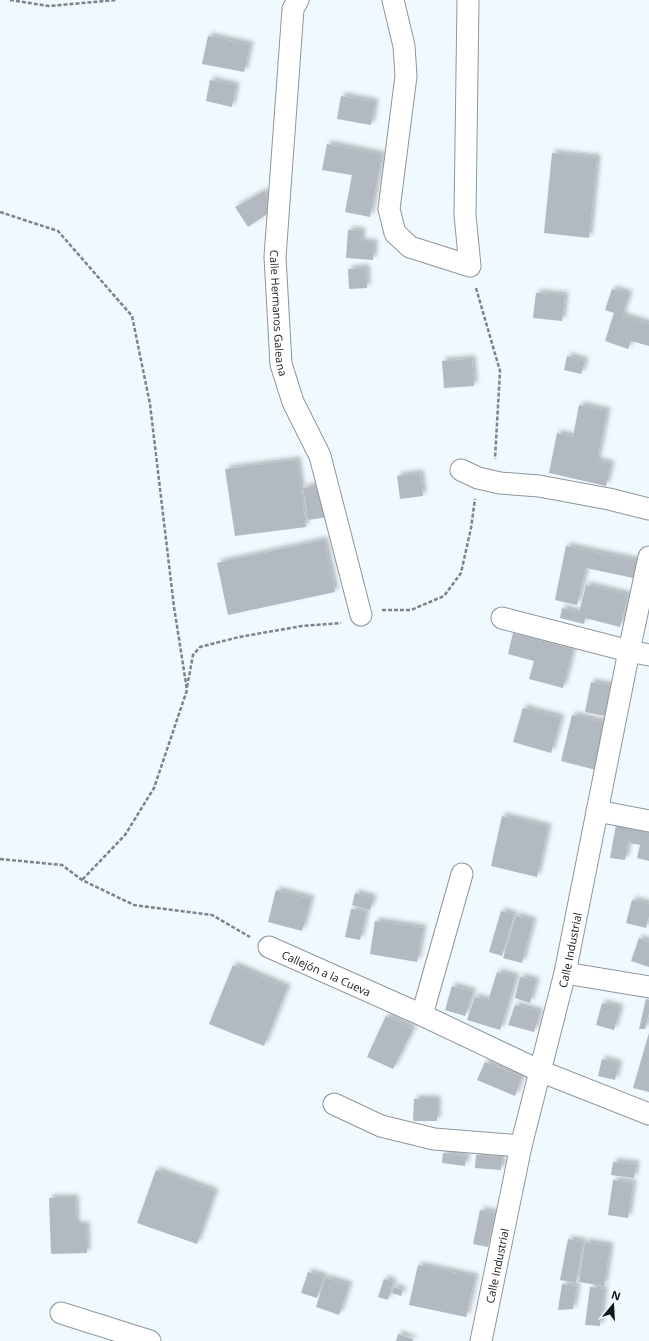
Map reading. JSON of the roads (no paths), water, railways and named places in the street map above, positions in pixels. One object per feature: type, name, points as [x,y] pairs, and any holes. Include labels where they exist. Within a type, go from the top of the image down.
[{"type":"street","name":"Calle Hermanos Galeana","points":[[298,0],[293,9],[275,257],[280,364],[293,402],[320,456],[362,615]]},
{"type":"street","points":[[393,0],[404,46],[406,76],[389,210],[395,233],[410,247],[470,266],[465,215],[468,0]]},
{"type":"street","points":[[469,474],[500,483],[539,486],[609,499],[649,510]]},
{"type":"street","name":"Calle Industrial","points":[[481,1341],[520,1146],[565,973],[628,651],[649,557]]},
{"type":"street","points":[[502,618],[628,651],[649,655]]},
{"type":"street","points":[[597,811],[649,821]]},
{"type":"street","points":[[422,1015],[462,874]]},
{"type":"street","name":"Callejón a la Cueva","points":[[269,947],[422,1015],[540,1070],[649,1114]]},
{"type":"street","points":[[565,973],[649,987]]},
{"type":"street","points":[[334,1104],[381,1126],[434,1139],[520,1146]]},
{"type":"street","points":[[61,1313],[150,1341]]}]
